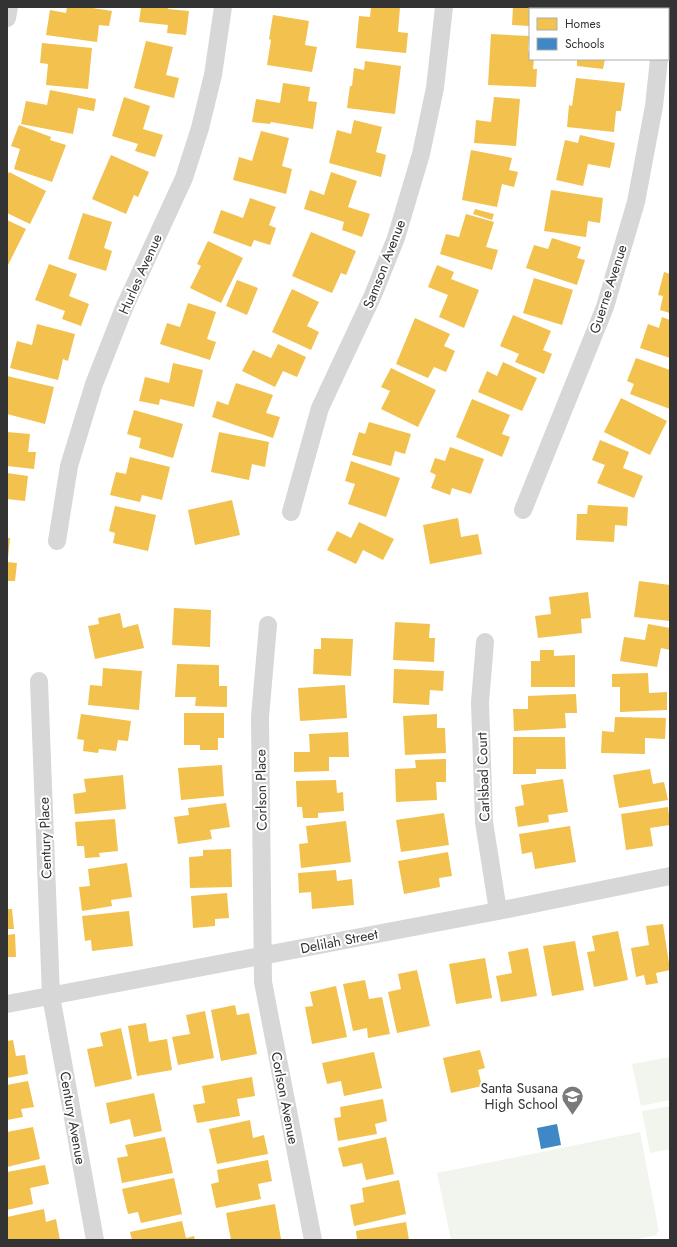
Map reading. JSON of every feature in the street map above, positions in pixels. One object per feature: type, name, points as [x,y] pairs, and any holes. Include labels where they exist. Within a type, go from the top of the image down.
[{"type":"street","points":[[7,18],[9,7]]},
{"type":"street","name":"Hurles Avenue","points":[[57,541],[69,466],[94,384],[124,308],[184,178],[200,128],[213,75],[223,7]]},
{"type":"street","name":"Samson Avenue","points":[[291,512],[320,408],[373,295],[396,238],[421,154],[435,88],[444,7]]},
{"type":"street","name":"Guerne Avenue","points":[[522,510],[605,307],[636,202],[654,106],[659,60]]},
{"type":"street","name":"Corlson Place","points":[[263,956],[260,717],[268,625]]},
{"type":"street","name":"Carlsbad Court","points":[[485,642],[480,702],[484,822],[498,911]]},
{"type":"street","name":"Century Place","points":[[39,681],[51,996]]},
{"type":"street","name":"Delilah Street","points":[[7,1004],[498,911],[670,876]]},
{"type":"street","name":"Corlson Avenue","points":[[263,956],[263,982],[313,1240]]},
{"type":"street","name":"Century Avenue","points":[[51,996],[95,1240]]},
{"type":"shaded area","points":[[670,1057],[670,1100],[641,1106],[632,1064]]},
{"type":"shaded area","points":[[670,1106],[670,1149],[650,1153],[642,1111]]},
{"type":"shaded area","points":[[640,1132],[659,1232],[657,1232],[657,1235],[632,1240],[451,1240],[437,1173]]},
{"type":"building: Homes","points":[[67,7],[86,7],[112,11],[109,26],[99,25],[97,42],[46,35],[50,10],[66,13]]},
{"type":"building: Homes","points":[[141,7],[169,7],[168,9],[189,11],[186,35],[167,33],[168,25],[139,22]]},
{"type":"building: Homes","points":[[371,7],[400,7],[398,32],[408,33],[406,53],[356,48],[359,16],[370,17]]},
{"type":"building: Homes","points":[[513,7],[540,7],[529,8],[529,26],[512,25]]},
{"type":"building: Homes","points":[[273,15],[309,21],[305,45],[317,47],[312,72],[267,65]]},
{"type":"building: Homes","points":[[491,34],[529,36],[529,60],[534,60],[533,69],[537,69],[536,87],[488,85]]},
{"type":"building: Homes","points":[[146,41],[173,47],[166,75],[179,78],[174,98],[134,88]]},
{"type":"building: Homes","points":[[42,43],[92,48],[88,89],[46,85],[48,64],[40,63]]},
{"type":"building: Homes","points":[[577,60],[605,60],[603,69],[577,66]]},
{"type":"building: Homes","points":[[365,61],[401,66],[395,114],[347,108],[354,68],[364,70]]},
{"type":"building: Homes","points":[[576,78],[625,83],[621,111],[616,111],[614,132],[567,127],[569,105],[572,106]]},
{"type":"building: Homes","points":[[283,83],[310,87],[308,101],[317,102],[313,129],[271,122],[270,124],[252,122],[256,99],[280,103]]},
{"type":"building: Homes","points":[[50,90],[96,99],[94,111],[78,108],[73,134],[21,124],[26,101],[47,105]]},
{"type":"building: Homes","points":[[124,97],[150,106],[143,129],[163,135],[155,157],[135,151],[138,144],[112,136]]},
{"type":"building: Homes","points":[[494,97],[520,99],[516,146],[474,143],[476,120],[491,122]]},
{"type":"building: Homes","points":[[354,120],[382,127],[376,152],[386,155],[381,177],[329,163],[337,130],[351,134]]},
{"type":"building: Homes","points":[[19,125],[51,137],[50,140],[66,145],[52,182],[14,169],[20,149],[11,146]]},
{"type":"building: Homes","points":[[261,131],[289,138],[282,166],[292,169],[286,194],[233,180],[239,157],[252,161]]},
{"type":"building: Homes","points":[[580,135],[615,143],[610,168],[588,164],[583,186],[556,180],[565,140],[578,143]]},
{"type":"building: Homes","points":[[471,150],[512,158],[509,170],[518,172],[514,187],[502,184],[497,207],[462,200]]},
{"type":"building: Homes","points":[[111,155],[149,172],[138,197],[134,195],[126,214],[92,199]]},
{"type":"building: Homes","points":[[9,172],[46,191],[30,224],[7,213],[7,176]]},
{"type":"building: Homes","points":[[331,172],[357,181],[348,207],[370,214],[362,237],[342,230],[344,222],[304,209],[310,190],[324,195]]},
{"type":"building: Homes","points":[[551,190],[603,198],[600,223],[588,221],[586,237],[544,231]]},
{"type":"building: Homes","points":[[250,198],[276,207],[269,225],[276,228],[270,245],[254,240],[251,247],[213,233],[221,210],[243,218]]},
{"type":"building: Homes","points":[[475,209],[494,214],[492,220],[473,214]]},
{"type":"building: Homes","points":[[83,213],[112,222],[104,248],[112,251],[106,271],[68,259]]},
{"type":"building: Homes","points":[[466,214],[494,222],[486,247],[498,250],[492,270],[440,254],[446,234],[459,237]]},
{"type":"building: Homes","points":[[7,220],[26,229],[7,267]]},
{"type":"building: Homes","points":[[311,232],[356,251],[346,275],[341,273],[332,293],[292,276]]},
{"type":"building: Homes","points":[[552,238],[581,247],[577,258],[585,260],[577,285],[526,268],[534,245],[548,249]]},
{"type":"building: Homes","points":[[208,241],[243,258],[221,303],[190,288],[201,266],[197,264]]},
{"type":"building: Homes","points":[[49,264],[77,274],[69,296],[89,304],[81,326],[62,319],[65,311],[35,300]]},
{"type":"building: Homes","points":[[437,265],[454,272],[451,279],[479,290],[464,328],[439,317],[448,295],[428,287]]},
{"type":"building: Homes","points":[[664,272],[670,274],[670,313],[660,310],[663,296],[658,295]]},
{"type":"building: Homes","points":[[534,278],[573,290],[562,325],[523,313]]},
{"type":"building: Homes","points":[[237,280],[258,288],[247,315],[226,306]]},
{"type":"building: Homes","points":[[292,289],[319,302],[307,326],[319,332],[311,350],[272,332]]},
{"type":"building: Homes","points":[[188,303],[216,312],[207,339],[216,342],[210,360],[160,344],[167,323],[180,327]]},
{"type":"building: Homes","points":[[513,315],[551,331],[543,350],[552,354],[544,374],[515,362],[519,354],[500,346]]},
{"type":"building: Homes","points":[[662,317],[670,320],[670,358],[640,348],[648,324],[659,328]]},
{"type":"building: Homes","points":[[415,318],[450,334],[444,346],[455,351],[446,372],[434,367],[428,378],[396,364]]},
{"type":"building: Homes","points":[[37,324],[75,334],[68,361],[63,359],[58,380],[10,368],[17,341],[32,345]]},
{"type":"building: Homes","points":[[278,344],[306,357],[297,377],[283,371],[275,387],[242,371],[253,350],[271,358]]},
{"type":"building: Homes","points":[[636,358],[670,370],[670,409],[630,394],[634,384],[627,381]]},
{"type":"building: Homes","points":[[503,362],[537,378],[522,411],[478,392],[487,371],[497,376]]},
{"type":"building: Homes","points":[[173,363],[203,370],[194,407],[160,399],[159,405],[139,401],[145,377],[169,383]]},
{"type":"building: Homes","points":[[391,368],[436,390],[418,427],[381,409],[390,391],[381,387]]},
{"type":"building: Homes","points":[[7,376],[54,387],[45,424],[7,414]]},
{"type":"building: Homes","points":[[236,383],[273,395],[266,413],[280,417],[273,438],[212,417],[217,401],[228,405]]},
{"type":"building: Homes","points":[[621,398],[667,421],[650,455],[604,432]]},
{"type":"building: Homes","points":[[472,399],[510,415],[502,434],[510,437],[502,457],[456,437]]},
{"type":"building: Homes","points":[[134,410],[183,424],[173,458],[139,448],[141,438],[127,434]]},
{"type":"building: Homes","points":[[369,422],[411,434],[405,454],[395,451],[391,466],[352,455],[359,432],[365,434]]},
{"type":"building: Homes","points":[[7,432],[30,434],[28,452],[36,452],[34,469],[7,466]]},
{"type":"building: Homes","points":[[219,432],[269,442],[265,467],[252,464],[249,480],[211,472]]},
{"type":"building: Homes","points":[[600,440],[629,452],[623,468],[643,476],[634,498],[597,483],[605,465],[592,460]]},
{"type":"building: Homes","points":[[450,447],[484,459],[471,494],[452,488],[450,495],[431,488],[436,475],[430,472],[435,458],[445,461]]},
{"type":"building: Homes","points":[[130,457],[170,467],[162,500],[142,495],[140,502],[110,495],[116,472],[126,474]]},
{"type":"building: Homes","points":[[351,461],[400,478],[386,517],[348,504],[355,484],[345,481]]},
{"type":"building: Homes","points":[[7,473],[28,476],[25,501],[7,499]]},
{"type":"building: Homes","points":[[232,500],[240,535],[195,545],[188,510]]},
{"type":"building: Homes","points":[[588,505],[628,507],[627,526],[615,525],[614,542],[576,540],[577,514],[587,514]]},
{"type":"building: Homes","points":[[115,506],[156,515],[148,551],[113,543],[115,533],[109,531]]},
{"type":"building: Homes","points":[[458,518],[461,537],[478,534],[482,554],[430,564],[423,525]]},
{"type":"building: Homes","points":[[359,522],[394,539],[383,560],[363,550],[356,564],[327,550],[337,531],[351,538]]},
{"type":"building: Homes","points":[[7,538],[10,538],[8,558],[7,558]]},
{"type":"building: Homes","points":[[7,562],[17,563],[15,581],[7,581]]},
{"type":"building: Homes","points":[[639,581],[670,585],[670,621],[634,617]]},
{"type":"building: Homes","points":[[588,592],[591,618],[581,619],[582,633],[538,638],[535,616],[551,614],[549,597]]},
{"type":"building: Homes","points":[[174,608],[211,610],[210,647],[172,645]]},
{"type":"building: Homes","points":[[120,613],[123,628],[138,624],[144,648],[95,659],[88,626],[99,624],[98,618]]},
{"type":"building: Homes","points":[[395,622],[430,624],[429,638],[435,638],[434,662],[393,660]]},
{"type":"building: Homes","points":[[648,624],[670,628],[670,650],[661,648],[657,667],[620,661],[624,637],[645,640]]},
{"type":"building: Homes","points":[[321,638],[353,639],[351,676],[313,674],[314,649],[321,649]]},
{"type":"building: Homes","points":[[540,650],[554,650],[554,656],[575,655],[575,687],[531,687],[531,661],[540,661]]},
{"type":"building: Homes","points":[[177,664],[219,665],[219,686],[227,686],[227,707],[195,706],[196,697],[175,697]]},
{"type":"building: Homes","points":[[103,668],[142,671],[139,710],[88,705],[90,685],[102,686]]},
{"type":"building: Homes","points":[[394,669],[444,671],[443,691],[430,690],[429,705],[393,703]]},
{"type":"building: Homes","points":[[648,673],[649,693],[667,692],[667,710],[620,712],[620,687],[612,687],[612,674]]},
{"type":"building: Homes","points":[[345,685],[347,718],[300,721],[298,688]]},
{"type":"building: Homes","points":[[576,694],[577,713],[565,713],[566,728],[514,731],[513,709],[528,709],[528,696]]},
{"type":"building: Homes","points":[[184,713],[224,713],[224,738],[218,738],[218,750],[200,750],[200,745],[184,745]]},
{"type":"building: Homes","points":[[81,714],[131,721],[128,741],[118,740],[116,751],[99,749],[98,753],[83,751],[84,740],[77,739]]},
{"type":"building: Homes","points":[[437,714],[437,728],[445,728],[446,753],[405,755],[403,716]]},
{"type":"building: Homes","points":[[615,717],[666,718],[665,739],[645,738],[645,754],[601,753],[602,731],[614,732]]},
{"type":"building: Homes","points":[[348,732],[349,757],[329,757],[329,771],[294,772],[294,752],[310,752],[309,734]]},
{"type":"building: Homes","points":[[513,737],[565,737],[566,769],[536,769],[536,774],[513,774]]},
{"type":"building: Homes","points":[[446,759],[446,782],[436,782],[437,800],[396,802],[395,769],[416,768],[415,760]]},
{"type":"building: Homes","points":[[222,765],[224,796],[181,800],[178,768]]},
{"type":"building: Homes","points":[[650,769],[653,784],[664,782],[668,800],[619,808],[613,775]]},
{"type":"building: Homes","points":[[123,775],[126,809],[75,814],[73,794],[86,792],[84,779]]},
{"type":"building: Homes","points":[[563,779],[568,812],[548,815],[549,822],[518,827],[515,807],[524,805],[521,785]]},
{"type":"building: Homes","points":[[336,780],[337,793],[343,792],[344,811],[318,813],[318,818],[303,818],[302,807],[297,807],[296,781]]},
{"type":"building: Homes","points":[[226,803],[230,827],[210,830],[212,839],[178,844],[174,817],[189,815],[188,808]]},
{"type":"building: Homes","points":[[668,807],[670,825],[650,828],[653,846],[626,850],[621,814]]},
{"type":"building: Homes","points":[[444,813],[449,845],[401,852],[396,820]]},
{"type":"building: Homes","points":[[115,819],[118,851],[99,853],[100,857],[85,858],[84,846],[77,846],[75,822]]},
{"type":"building: Homes","points":[[346,821],[351,862],[301,868],[299,844],[308,843],[306,826]]},
{"type":"building: Homes","points":[[570,826],[576,862],[535,869],[532,852],[522,854],[519,834]]},
{"type":"building: Homes","points":[[231,849],[232,887],[190,888],[189,857],[203,856],[203,850]]},
{"type":"building: Homes","points":[[448,852],[452,876],[439,878],[440,887],[404,894],[398,861]]},
{"type":"building: Homes","points":[[127,863],[132,897],[111,900],[112,906],[82,911],[79,887],[90,886],[88,869]]},
{"type":"building: Homes","points":[[336,870],[337,881],[352,879],[354,905],[312,909],[311,892],[299,893],[298,873]]},
{"type":"building: Homes","points":[[227,893],[229,918],[215,919],[215,926],[193,928],[191,896]]},
{"type":"building: Homes","points":[[7,909],[12,909],[14,929],[7,929]]},
{"type":"building: Homes","points":[[129,911],[133,946],[92,951],[91,940],[85,941],[82,916]]},
{"type":"building: Homes","points":[[663,924],[670,970],[656,973],[658,983],[646,985],[644,975],[636,977],[631,948],[649,945],[646,926]]},
{"type":"building: Homes","points":[[618,931],[628,980],[594,987],[587,952],[595,951],[592,936]]},
{"type":"building: Homes","points":[[15,934],[16,957],[7,957],[7,935]]},
{"type":"building: Homes","points":[[575,941],[584,990],[552,996],[543,946]]},
{"type":"building: Homes","points":[[528,948],[537,996],[501,1002],[496,976],[512,973],[508,952]]},
{"type":"building: Homes","points":[[485,958],[492,998],[456,1004],[449,964]]},
{"type":"building: Homes","points":[[417,970],[430,1026],[397,1033],[388,992],[401,989],[398,974]]},
{"type":"building: Homes","points":[[365,980],[369,999],[382,997],[390,1034],[368,1038],[367,1028],[353,1031],[343,984]]},
{"type":"building: Homes","points":[[336,986],[347,1037],[312,1044],[305,1007],[313,1006],[310,992]]},
{"type":"building: Homes","points":[[235,1005],[237,1015],[249,1013],[257,1054],[221,1061],[211,1010]]},
{"type":"building: Homes","points":[[205,1011],[214,1058],[178,1065],[172,1037],[190,1034],[186,1015]]},
{"type":"building: Homes","points":[[146,1023],[149,1042],[167,1039],[172,1070],[137,1076],[128,1026]]},
{"type":"building: Homes","points":[[121,1028],[132,1079],[95,1087],[87,1049],[103,1046],[100,1033]]},
{"type":"building: Homes","points":[[13,1040],[16,1056],[25,1055],[28,1074],[7,1078],[7,1041]]},
{"type":"building: Homes","points":[[480,1050],[485,1068],[478,1070],[482,1086],[451,1093],[443,1058]]},
{"type":"building: Homes","points":[[374,1052],[382,1088],[344,1096],[341,1081],[327,1084],[322,1063]]},
{"type":"building: Homes","points":[[252,1077],[255,1096],[237,1099],[240,1116],[197,1123],[193,1105],[205,1103],[202,1086]]},
{"type":"building: Homes","points":[[28,1081],[34,1107],[21,1109],[23,1117],[7,1120],[7,1085]]},
{"type":"building: Homes","points":[[154,1093],[162,1131],[134,1137],[130,1119],[110,1124],[106,1103]]},
{"type":"building: Homes","points":[[383,1099],[387,1121],[375,1124],[377,1134],[338,1141],[334,1118],[341,1117],[340,1107]]},
{"type":"building: Homes","points":[[250,1120],[253,1138],[264,1135],[268,1154],[217,1164],[209,1129]]},
{"type":"building: Homes","points":[[33,1127],[40,1159],[7,1167],[7,1132]]},
{"type":"building: Homes","points":[[165,1137],[173,1173],[122,1183],[117,1158],[128,1156],[125,1145]]},
{"type":"building: Homes","points":[[386,1137],[394,1174],[366,1180],[362,1163],[343,1167],[338,1148]]},
{"type":"building: Homes","points":[[268,1160],[272,1181],[258,1184],[261,1199],[216,1208],[211,1184],[219,1182],[217,1170]]},
{"type":"building: Homes","points":[[45,1165],[49,1184],[30,1188],[33,1204],[7,1210],[7,1172]]},
{"type":"building: Homes","points":[[174,1178],[182,1214],[141,1223],[138,1212],[128,1214],[122,1189]]},
{"type":"building: Homes","points":[[399,1180],[406,1214],[354,1226],[350,1205],[364,1202],[362,1188]]},
{"type":"building: Homes","points":[[275,1204],[281,1239],[231,1240],[226,1213]]},
{"type":"building: Homes","points":[[44,1209],[46,1222],[56,1219],[60,1240],[7,1240],[7,1217]]},
{"type":"building: Homes","points":[[182,1221],[186,1238],[194,1236],[195,1240],[132,1240],[130,1232]]},
{"type":"building: Homes","points":[[406,1222],[409,1240],[357,1240],[356,1231]]},
{"type":"building: Schools","points":[[557,1124],[561,1145],[541,1149],[537,1128]]},
{"type":"place","name":"Santa Susana High School","points":[[573,1116]]}]
